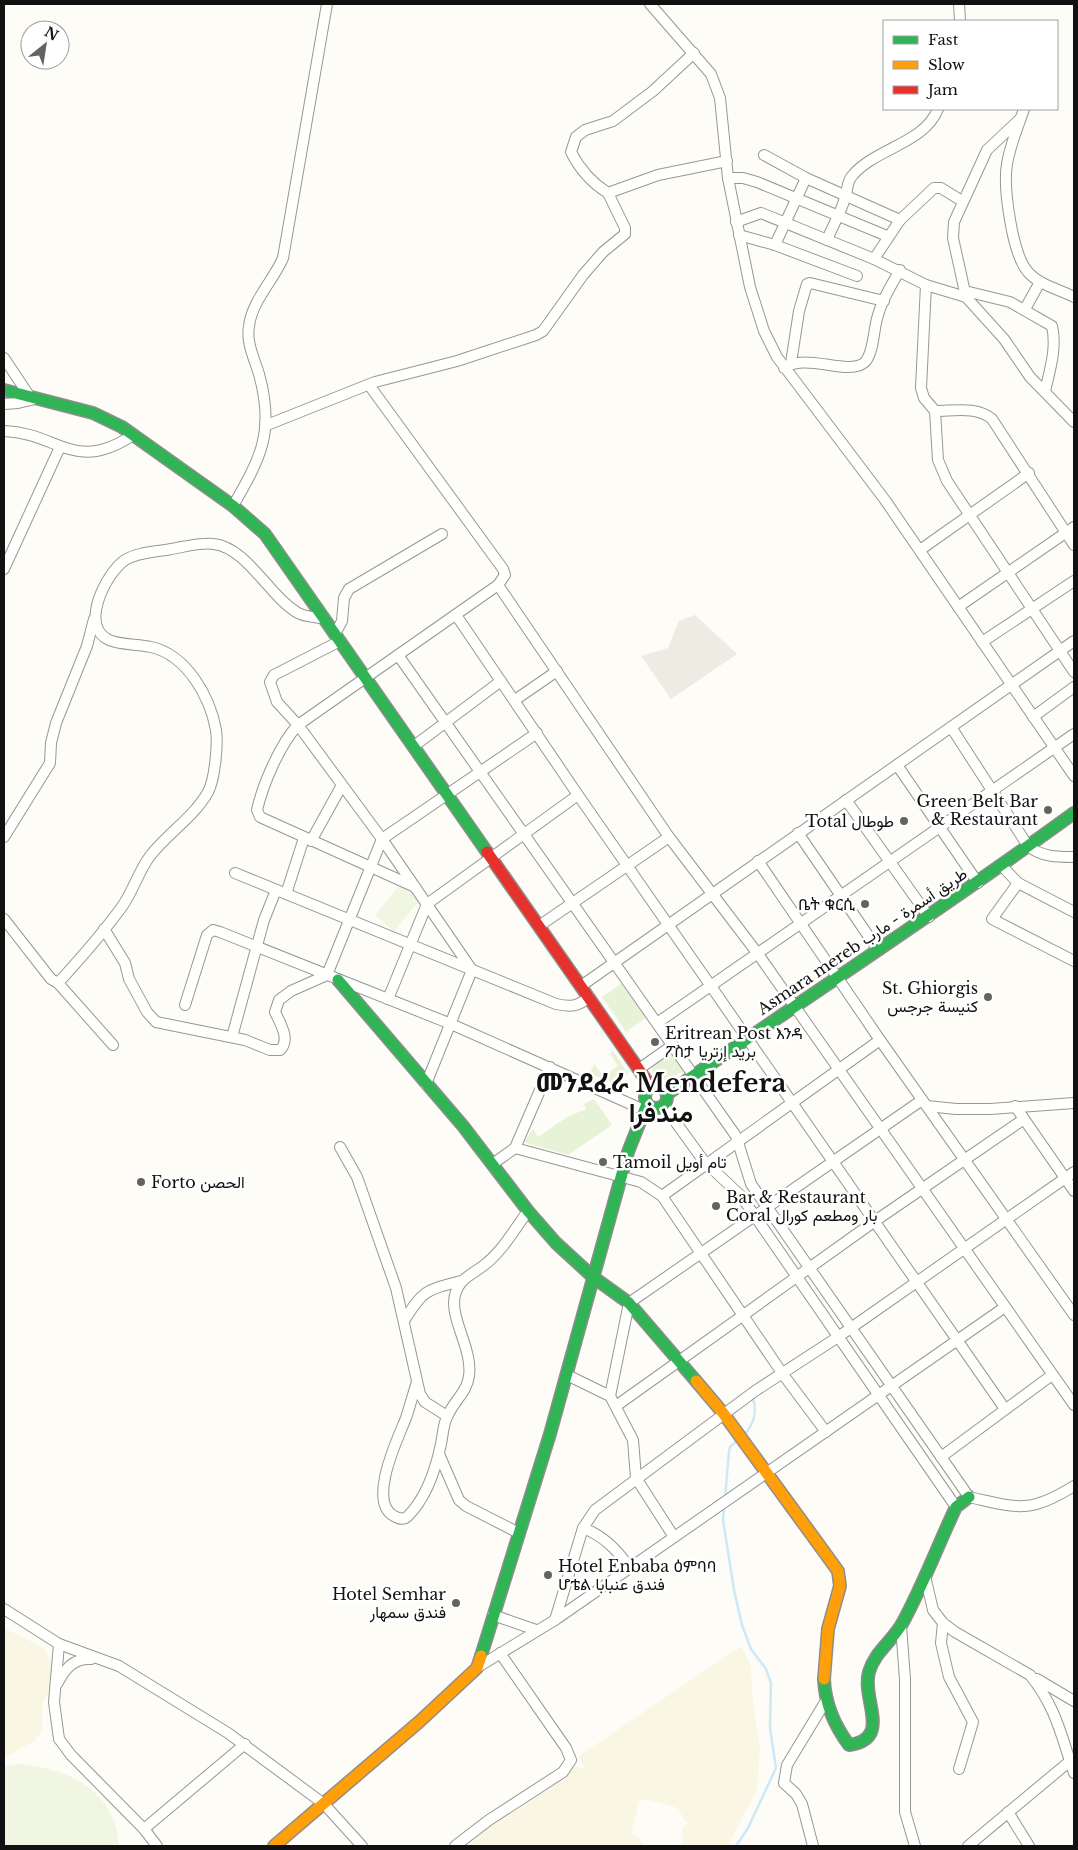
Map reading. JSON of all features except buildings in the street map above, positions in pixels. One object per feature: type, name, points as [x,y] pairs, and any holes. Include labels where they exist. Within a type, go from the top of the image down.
[{"type":"main road","points":[[4,390],[107,419],[133,434],[233,506],[265,534],[651,1087]]},
{"type":"main road","name":"Asmara mereb طريق أسمرة - مارب","points":[[667,1094],[793,1006],[929,917],[1074,813]]},
{"type":"main road","points":[[333,978],[494,1163],[528,1211],[556,1243],[593,1277],[629,1302],[723,1413],[841,1579],[822,1668],[823,1687],[827,1699],[842,1737],[849,1745],[857,1746],[868,1738],[874,1726],[872,1706],[866,1682],[882,1647],[901,1626],[956,1506],[969,1497]]},
{"type":"main road","points":[[274,1846],[419,1722],[477,1668],[566,1375],[621,1177],[646,1107],[646,1094],[651,1087],[659,1086],[667,1094],[667,1101],[664,1106],[657,1108],[646,1107]]},
{"type":"street","points":[[233,506],[262,450],[267,425],[265,398],[250,346],[248,327],[252,313],[276,275],[283,258],[327,4]]},
{"type":"street","points":[[650,4],[711,74],[720,98],[728,178],[736,222],[750,287],[764,331],[787,366],[920,550],[1074,776]]},
{"type":"street","points":[[959,4],[960,20]]},
{"type":"street","points":[[267,425],[369,385],[457,361],[543,331],[583,275],[603,252],[625,234],[625,228],[608,193],[576,163],[571,152],[576,137],[584,130],[612,121],[653,91],[694,53]]},
{"type":"street","points":[[826,240],[846,194],[851,177],[867,162],[928,124],[937,110]]},
{"type":"street","points":[[1022,114],[987,150],[962,201],[954,222],[953,238],[966,294],[1004,339],[1030,377],[1074,422]]},
{"type":"street","points":[[1022,114],[1007,166],[1007,188],[1013,234],[1019,257],[1028,272],[1040,282],[1060,289],[1074,297]]},
{"type":"street","points":[[764,155],[806,178],[846,194],[900,220]]},
{"type":"street","points":[[608,193],[658,175],[727,161]]},
{"type":"street","points":[[728,178],[742,178],[757,182],[796,200],[887,236]]},
{"type":"street","points":[[775,245],[806,178]]},
{"type":"street","points":[[874,258],[887,236],[900,220],[937,187],[962,201]]},
{"type":"street","points":[[736,222],[761,213],[874,258],[926,285],[966,294],[996,298],[1025,309],[1052,326],[1054,335],[1051,366],[1045,391]]},
{"type":"street","points":[[739,235],[775,245],[858,276]]},
{"type":"street","points":[[787,366],[855,367],[864,363],[868,356],[879,311],[900,270]]},
{"type":"street","points":[[1025,309],[1040,282]]},
{"type":"street","points":[[787,366],[800,304],[807,284],[810,283],[884,301]]},
{"type":"street","points":[[926,285],[921,388],[924,398],[935,411],[938,460],[947,481],[969,516],[1074,672]]},
{"type":"street","points":[[4,358],[33,398],[18,403],[4,404]]},
{"type":"street","points":[[369,385],[503,569],[505,575],[498,585],[298,725],[291,733],[279,755],[257,810],[260,817],[415,888]]},
{"type":"street","points":[[935,411],[974,410],[985,412],[992,419],[1070,530],[1074,545]]},
{"type":"street","points":[[4,431],[17,431],[36,436],[60,447],[78,452],[100,451],[116,446],[133,434]]},
{"type":"street","points":[[4,569],[60,447]]},
{"type":"street","points":[[920,550],[1029,474]]},
{"type":"street","points":[[958,607],[1070,530]]},
{"type":"street","points":[[442,534],[349,589],[344,598],[342,621],[338,637],[274,675],[270,682],[277,702],[298,725],[382,839],[472,970]]},
{"type":"street","points":[[4,837],[50,763],[51,743],[56,723],[87,646],[96,602],[108,581],[124,561],[139,555],[212,543],[226,547],[248,565],[276,595],[299,614],[325,619]]},
{"type":"street","points":[[982,642],[1074,581]]},
{"type":"street","points":[[498,585],[669,837],[758,954],[1074,1405]]},
{"type":"street","points":[[456,615],[578,795],[670,924],[1005,1408]]},
{"type":"street","points":[[58,983],[122,907],[149,858],[197,808],[209,790],[214,766],[216,730],[203,692],[182,664],[154,648],[109,640],[97,630],[94,616]]},
{"type":"street","points":[[581,986],[1074,641]]},
{"type":"street","points":[[398,655],[673,1045],[738,1141],[752,1184],[969,1497],[1023,1507],[1042,1504],[1074,1486]]},
{"type":"street","points":[[515,700],[557,671]]},
{"type":"street","points":[[414,746],[501,681]]},
{"type":"street","points":[[1033,717],[1074,686]]},
{"type":"street","points":[[951,727],[1028,846],[1036,852],[1049,856],[1074,857]]},
{"type":"street","points":[[333,978],[349,920],[382,839],[537,733]]},
{"type":"street","points":[[658,1023],[841,898],[939,826],[1074,734]]},
{"type":"street","points":[[897,765],[978,883]]},
{"type":"street","points":[[286,894],[307,840],[342,785]]},
{"type":"street","points":[[388,999],[427,904],[578,795]]},
{"type":"street","points":[[846,800],[929,917]]},
{"type":"street","points":[[798,833],[878,950]]},
{"type":"street","points":[[539,926],[669,837]]},
{"type":"street","points":[[758,861],[800,926],[1074,1315]]},
{"type":"street","points":[[1001,865],[1018,883],[1074,912]]},
{"type":"street","points":[[235,873],[556,1004],[569,1007],[581,1004],[589,997]]},
{"type":"street","points":[[1018,883],[992,919],[1074,961]]},
{"type":"street","points":[[232,1037],[257,947],[276,890]]},
{"type":"street","points":[[4,919],[51,979],[58,983],[113,1044]]},
{"type":"street","points":[[104,929],[125,963],[129,979],[147,1012],[156,1022],[172,1027],[232,1037],[270,1050],[280,1050],[285,1044],[285,1037],[275,1012],[280,1000],[308,983],[333,978]]},
{"type":"street","points":[[185,1005],[207,935],[213,930],[451,1024],[646,1107]]},
{"type":"street","points":[[426,1084],[472,970]]},
{"type":"street","points":[[662,1196],[880,1040]]},
{"type":"street","points":[[639,1069],[673,1045]]},
{"type":"street","points":[[494,1163],[515,1148],[550,1067]]},
{"type":"street","points":[[610,1396],[629,1302],[702,1254],[880,1129],[925,1103],[956,1110],[1074,1102]]},
{"type":"street","points":[[664,1106],[706,1164],[741,1196],[956,1506]]},
{"type":"street","points":[[1015,1106],[1070,1175],[1074,1191]]},
{"type":"street","points":[[616,1406],[875,1221],[1024,1119]]},
{"type":"street","points":[[340,1147],[360,1186],[396,1288],[417,1382],[425,1402],[447,1416]]},
{"type":"street","points":[[515,1148],[641,1182],[662,1196],[782,1373],[826,1432]]},
{"type":"street","points":[[555,1620],[583,1528],[595,1510],[723,1413],[838,1337],[1005,1218],[1070,1175]]},
{"type":"street","points":[[404,1321],[420,1295],[431,1289],[460,1281],[498,1253],[528,1211]]},
{"type":"street","points":[[417,1382],[406,1416],[389,1456],[385,1472],[386,1508],[391,1514],[403,1519],[414,1509],[429,1481],[439,1454],[447,1416],[464,1393],[469,1376],[468,1353],[457,1318],[454,1296],[460,1281]]},
{"type":"street","points":[[477,1668],[555,1620],[1005,1307]]},
{"type":"street","points":[[566,1375],[610,1396],[633,1440],[636,1478],[674,1537]]},
{"type":"street","points":[[942,1457],[1005,1408],[1052,1375]]},
{"type":"street","points":[[439,1454],[459,1500],[466,1506],[519,1532]]},
{"type":"street","points":[[583,1528],[596,1533],[608,1542],[630,1568]]},
{"type":"street","points":[[924,1574],[933,1610],[943,1623],[954,1632],[1074,1702]]},
{"type":"street","points":[[4,1609],[59,1644],[107,1661],[245,1744],[324,1804],[362,1846]]},
{"type":"street","points":[[493,1615],[536,1630]]},
{"type":"street","points":[[943,1623],[941,1643],[948,1677],[973,1722],[959,1769]]},
{"type":"street","points":[[901,1626],[905,1679],[905,1812],[915,1846]]},
{"type":"street","points":[[59,1644],[54,1702],[59,1739],[71,1755],[144,1829],[157,1846]]},
{"type":"street","points":[[455,1846],[489,1820],[563,1772],[571,1760],[566,1748],[500,1653]]},
{"type":"street","points":[[56,1687],[65,1670],[76,1661],[84,1659],[107,1661]]},
{"type":"street","points":[[1030,1675],[1051,1704],[1074,1773]]},
{"type":"street","points":[[813,1846],[802,1804],[796,1794],[784,1783],[783,1777],[787,1765],[827,1699]]},
{"type":"street","points":[[144,1829],[245,1744]]},
{"type":"street","points":[[968,1846],[1070,1761]]},
{"type":"street","points":[[1008,1812],[1029,1846]]},
{"type":"shaded area","points":[[695,615],[737,654],[671,699],[641,656],[668,648],[679,621]]},
{"type":"shaded area","points":[[4,1628],[42,1647],[50,1659],[52,1672],[50,1687],[42,1706],[42,1732],[34,1741],[4,1758]]},
{"type":"shaded area","points":[[741,1646],[751,1666],[753,1703],[760,1749],[757,1789],[728,1846],[676,1846],[683,1843],[682,1829],[685,1824],[689,1824],[684,1820],[678,1808],[649,1800],[639,1801],[632,1833],[640,1839],[644,1846],[455,1846],[573,1765],[585,1770],[579,1756]]},
{"type":"green space","points":[[400,885],[419,901],[394,931],[375,915]]},
{"type":"green space","points":[[621,984],[646,1018],[626,1032],[602,997]]},
{"type":"green space","points":[[613,1051],[628,1073],[614,1083],[590,1074],[594,1064],[603,1076],[618,1066],[610,1053]]},
{"type":"green space","points":[[670,1052],[683,1071],[667,1080],[657,1079],[652,1071],[654,1063]]},
{"type":"green space","points":[[594,1099],[612,1125],[568,1155],[524,1142],[533,1129],[538,1137],[567,1117],[586,1109],[584,1104]]},
{"type":"green space","points":[[20,1764],[56,1771],[72,1777],[86,1786],[99,1797],[109,1810],[116,1827],[119,1846],[4,1846],[4,1767]]},
{"type":"waterway","points":[[744,1435],[754,1417],[755,1406],[752,1396]]},
{"type":"waterway","points":[[725,1498],[729,1451],[730,1447],[738,1440]]},
{"type":"waterway","points":[[724,1506],[723,1520],[734,1590],[742,1625],[751,1649],[766,1669],[771,1683],[770,1728],[776,1768],[748,1828],[736,1846]]},
{"type":"traffic: fast","points":[[4,390],[93,413],[122,427],[233,506],[265,534],[487,852]]},
{"type":"traffic: fast","points":[[667,1094],[973,885],[1074,813]]},
{"type":"traffic: fast","points":[[338,980],[463,1126],[528,1211],[556,1243],[593,1277],[629,1303],[696,1381]]},
{"type":"traffic: fast","points":[[656,1086],[664,1089],[667,1097],[664,1105],[656,1108],[648,1105],[645,1097],[648,1089],[656,1086]]},
{"type":"traffic: fast","points":[[481,1656],[550,1434],[628,1152],[647,1104]]},
{"type":"traffic: fast","points":[[824,1679],[828,1706],[839,1730],[849,1745],[862,1741],[870,1735],[873,1726],[868,1683],[869,1672],[875,1658],[903,1622],[956,1507],[969,1497]]},
{"type":"traffic: slow","points":[[696,1381],[723,1413],[838,1571],[840,1586],[828,1629],[824,1679]]},
{"type":"traffic: slow","points":[[274,1846],[419,1722],[477,1668],[481,1656]]},
{"type":"traffic: jam","points":[[487,852],[651,1087]]},
{"type":"place","name":"Green Belt Bar & Restaurant","points":[[1048,810]]},
{"type":"place","name":"Total طوطال","points":[[904,821]]},
{"type":"place","name":"ቤት ቁርሲ","points":[[865,904]]},
{"type":"place","name":"St. Ghiorgis كنيسة جرجس","points":[[988,997]]},
{"type":"place","name":"Eritrean Post እንዳ ፖስታ بريد إرتريا","points":[[655,1042]]},
{"type":"place","name":"Tamoil تام أويل","points":[[603,1162]]},
{"type":"place","name":"Forto الحصن","points":[[141,1182]]},
{"type":"place","name":"Bar & Restaurant Coral بار ومطعم كورال","points":[[716,1206]]},
{"type":"place","name":"Hotel Enbaba ዕምባባ ሆቴል فندق عنبابا","points":[[548,1575]]},
{"type":"place","name":"Hotel Semhar فندق سمهار","points":[[456,1603]]},
{"type":"district","name":"መንደፈራ Mendefera مندفرا","points":[[661,1098]]}]
